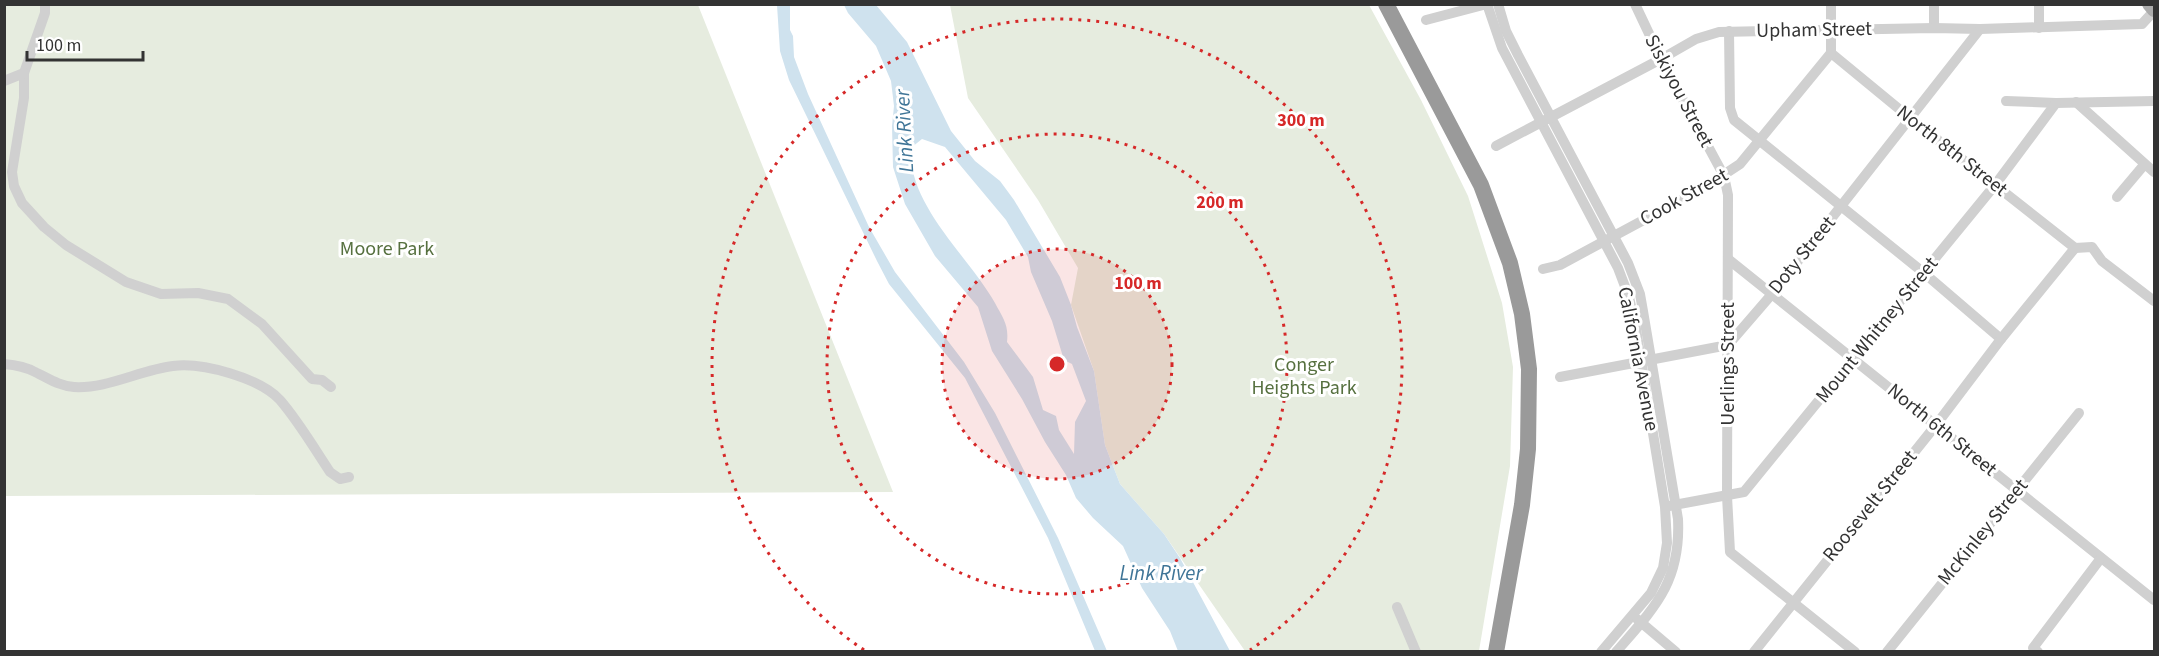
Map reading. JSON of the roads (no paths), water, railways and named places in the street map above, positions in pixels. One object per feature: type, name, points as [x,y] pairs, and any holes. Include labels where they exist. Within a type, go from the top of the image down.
[{"type":"highway","points":[[1386,4],[1481,185],[1504,245],[1522,314],[1530,396],[1527,458],[1520,514],[1496,651]]},
{"type":"main road","points":[[2149,4],[2154,10]]},
{"type":"street","points":[[45,4],[45,13],[24,73],[24,98],[14,153],[13,179],[22,203],[44,227],[66,245],[126,282],[161,294],[198,293],[228,299],[262,324],[312,380],[322,380],[331,387]]},
{"type":"street","points":[[1426,20],[1487,4]]},
{"type":"street","name":"California Avenue","points":[[1487,4],[1502,48],[1546,120],[1609,238],[1629,297],[1646,360],[1670,506],[1667,543],[1662,568],[1651,593],[1616,651]]},
{"type":"street","name":"California Avenue","points":[[1498,4],[1512,43],[1546,120]]},
{"type":"street","name":"Siskiyou Street","points":[[1635,4],[1661,60],[1724,176]]},
{"type":"street","points":[[1831,53],[1832,4]]},
{"type":"street","points":[[1934,4],[1934,28]]},
{"type":"street","points":[[2039,4],[2039,28]]},
{"type":"street","name":"Upham Street","points":[[1496,146],[1661,60],[1696,39],[1729,32],[2039,28],[2142,24],[2154,10]]},
{"type":"street","name":"Doty Street","points":[[1728,345],[1772,294],[1980,29]]},
{"type":"street","points":[[1729,32],[1730,108],[1734,120],[1924,273],[2001,339]]},
{"type":"street","name":"North 8th Street","points":[[1831,53],[2074,248],[2092,247],[2102,261],[2154,302]]},
{"type":"street","name":"Cook Street","points":[[1543,269],[1560,265],[1724,176],[1740,164],[1831,53]]},
{"type":"street","points":[[4,81],[24,73]]},
{"type":"street","points":[[2006,101],[2056,103],[2154,101]]},
{"type":"street","points":[[2076,102],[2154,172]]},
{"type":"street","name":"Mount Whitney Street","points":[[1670,506],[1744,492],[1924,273],[2056,103]]},
{"type":"street","points":[[2117,197],[2144,165]]},
{"type":"street","name":"Uerlings Street","points":[[1724,176],[1728,195],[1727,496],[1730,552],[1792,603]]},
{"type":"street","name":"Roosevelt Street","points":[[1754,651],[1936,425],[2074,248]]},
{"type":"street","name":"North 6th Street","points":[[1728,259],[2154,600]]},
{"type":"street","points":[[1560,377],[1728,345]]},
{"type":"street","points":[[4,364],[17,365],[55,383],[74,387],[174,366],[215,369],[247,379],[278,398],[330,472],[340,478],[349,477]]},
{"type":"street","name":"McKinley Street","points":[[1887,651],[2079,413]]},
{"type":"street","points":[[2035,650],[2101,558]]},
{"type":"street","points":[[1792,603],[1855,651]]},
{"type":"street","points":[[1396,607],[1416,651]]},
{"type":"street","points":[[1637,619],[1676,651]]},
{"type":"street","name":"California Avenue","points":[[1601,651],[1637,619]]},
{"type":"water","points":[[777,5],[790,5],[790,30],[793,36],[794,57],[808,94],[869,227],[895,272],[964,362],[995,413],[1058,538],[1107,651],[1095,651],[1048,538],[965,378],[889,284],[877,261],[789,80],[780,51]]},
{"type":"water","name":"Link River","points":[[844,5],[876,5],[907,42],[951,131],[975,161],[1000,181],[1014,200],[1060,277],[1071,305],[1094,371],[1105,445],[1120,484],[1164,534],[1180,558],[1230,651],[1178,651],[1170,631],[1142,588],[1123,546],[1093,518],[1076,498],[1066,475],[992,351],[978,307],[935,256],[905,204],[893,167],[894,106],[891,81],[876,46]],"holes":[[[922,139],[945,147],[1006,220],[1028,257],[1031,272],[1052,321],[1064,360],[1072,364],[1086,401],[1075,422],[1074,454],[1059,430],[1056,416],[1043,410],[1033,377],[1007,342],[1006,326],[995,303],[941,228],[918,188],[912,167],[912,147]]]},
{"type":"park label","name":"Moore Park","points":[[387,249]]},
{"type":"park label","name":"Conger Heights Park","points":[[1304,376]]}]
